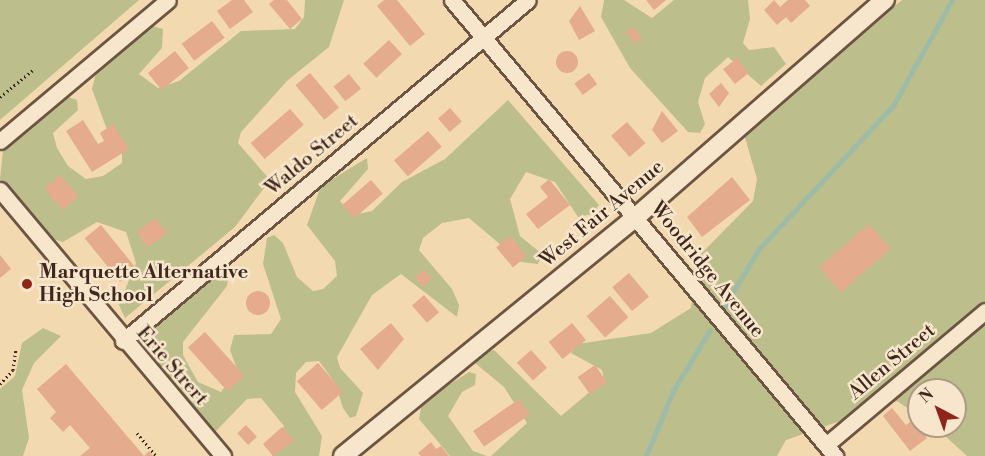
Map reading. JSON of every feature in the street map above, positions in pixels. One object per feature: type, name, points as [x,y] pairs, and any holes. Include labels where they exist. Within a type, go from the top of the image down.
[{"type":"street","points":[[0,141],[168,0]]},
{"type":"street","name":"Woodridge Avenue","points":[[452,0],[637,216],[830,450]]},
{"type":"street","name":"Waldo Street","points":[[123,341],[528,0]]},
{"type":"street","name":"West Fair Avenue","points":[[343,456],[637,216],[885,0]]},
{"type":"street","name":"Erie Strert","points":[[0,190],[123,341],[223,456]]},
{"type":"street","name":"Allen Street","points":[[830,450],[985,311]]},
{"type":"path","points":[[0,97],[33,70]]},
{"type":"path","points":[[0,384],[13,370],[16,348]]},
{"type":"path","points":[[137,433],[156,456]]},
{"type":"green space","points":[[0,0],[139,0],[0,120]]},
{"type":"green space","points":[[305,0],[344,0],[329,47],[288,80],[241,132],[238,143],[270,180],[235,227],[125,318],[119,305],[136,263],[126,232],[97,222],[63,242],[49,238],[0,179],[3,150],[65,96],[77,100],[78,110],[53,133],[57,148],[68,166],[86,179],[103,176],[122,163],[122,145],[106,127],[92,89],[96,73],[119,51],[152,26],[163,29],[162,48],[139,74],[158,88],[179,81],[241,31],[295,29],[304,17]]},
{"type":"green space","points":[[604,0],[624,0],[652,18],[674,0],[748,0],[750,19],[743,43],[749,50],[774,47],[786,64],[761,86],[728,57],[705,78],[698,102],[705,124],[700,133],[688,132],[630,68],[601,17]]},
{"type":"green space","points":[[902,0],[985,0],[985,456],[967,456],[947,438],[967,438],[967,378],[907,378],[907,408],[897,401],[786,440],[777,456],[491,456],[527,423],[504,387],[475,363],[475,354],[494,350],[561,416],[604,380],[602,370],[571,353],[577,344],[651,333],[691,308],[696,259],[753,201],[757,179],[744,134]]},
{"type":"green space","points":[[508,100],[599,205],[592,214],[578,217],[555,182],[526,172],[510,199],[520,236],[542,254],[538,264],[521,262],[469,218],[442,223],[423,238],[419,250],[452,289],[459,305],[457,317],[401,274],[372,295],[337,357],[340,368],[363,393],[356,416],[350,418],[343,408],[335,383],[319,361],[306,362],[296,373],[295,392],[322,436],[319,456],[272,456],[284,426],[261,398],[247,399],[215,432],[205,428],[148,357],[152,330],[221,270],[229,273],[227,286],[183,342],[183,355],[198,382],[221,392],[237,369],[230,350],[234,335],[271,334],[281,319],[263,264],[267,238],[274,235],[283,243],[297,277],[313,291],[323,289],[337,276],[335,261],[307,225],[321,186],[367,158],[368,169],[340,201],[353,215],[372,211],[402,182],[445,159]]},
{"type":"green space","points":[[43,328],[61,336],[34,363],[22,390],[29,438],[23,456],[0,456],[0,389],[15,376],[22,343]]},
{"type":"green space","points":[[469,372],[476,374],[475,385],[462,392],[448,416],[473,451],[487,456],[450,456],[419,419],[422,402]]},
{"type":"building","points":[[232,0],[244,0],[253,12],[230,29],[217,11]]},
{"type":"building","points":[[274,0],[287,0],[302,19],[290,29],[269,4]]},
{"type":"building","points":[[384,0],[397,0],[425,34],[410,46],[377,6]]},
{"type":"building","points":[[646,0],[666,0],[654,10]]},
{"type":"building","points":[[774,0],[780,7],[788,0],[805,0],[810,6],[791,23],[786,17],[777,25],[764,10]]},
{"type":"building","points":[[580,6],[595,31],[579,40],[569,21]]},
{"type":"building","points":[[212,21],[225,38],[194,61],[182,44]]},
{"type":"building","points":[[633,27],[642,38],[635,44],[626,33]]},
{"type":"building","points":[[389,40],[402,54],[376,78],[363,64]]},
{"type":"building","points":[[175,51],[189,68],[162,90],[148,73]]},
{"type":"building","points":[[563,51],[571,51],[578,58],[578,66],[571,73],[563,73],[556,66],[556,58]]},
{"type":"building","points":[[737,58],[749,73],[735,84],[723,69]]},
{"type":"building","points":[[310,73],[339,107],[324,120],[295,85]]},
{"type":"building","points":[[589,73],[597,84],[583,95],[574,84]]},
{"type":"building","points":[[349,74],[361,89],[345,101],[333,87]]},
{"type":"building","points":[[721,83],[729,93],[719,107],[709,94]]},
{"type":"building","points":[[450,108],[462,122],[450,132],[438,118]]},
{"type":"building","points":[[290,109],[304,125],[265,159],[251,143]]},
{"type":"building","points":[[662,111],[678,131],[662,143],[652,130]]},
{"type":"building","points":[[83,120],[98,144],[104,141],[100,133],[113,124],[129,149],[92,172],[66,131]]},
{"type":"building","points":[[627,122],[645,143],[630,157],[611,136]]},
{"type":"building","points":[[428,131],[442,147],[408,176],[394,161]]},
{"type":"building","points":[[60,175],[78,196],[63,210],[44,189]]},
{"type":"building","points":[[732,177],[750,200],[702,237],[687,217]]},
{"type":"building","points":[[549,179],[570,205],[538,229],[526,214],[548,197],[540,187]]},
{"type":"building","points":[[371,180],[383,194],[354,219],[342,205]]},
{"type":"building","points":[[156,218],[167,233],[148,247],[137,232]]},
{"type":"building","points":[[869,224],[891,249],[841,292],[819,267]]},
{"type":"building","points":[[101,225],[136,269],[120,282],[85,238]]},
{"type":"building","points":[[510,236],[527,256],[513,267],[496,248]]},
{"type":"building","points":[[0,255],[11,269],[0,278]]},
{"type":"building","points":[[424,270],[432,279],[423,287],[415,278]]},
{"type":"building","points":[[629,273],[649,297],[632,311],[612,287]]},
{"type":"building","points":[[258,291],[267,294],[270,303],[267,312],[258,315],[249,312],[246,303],[249,294]]},
{"type":"building","points":[[424,295],[439,312],[427,323],[412,305]]},
{"type":"building","points":[[610,296],[628,317],[605,337],[587,316]]},
{"type":"building","points":[[391,323],[404,339],[378,370],[360,349]]},
{"type":"building","points":[[572,323],[586,340],[563,359],[549,342]]},
{"type":"building","points":[[205,332],[244,376],[227,391],[188,347]]},
{"type":"building","points":[[531,350],[547,368],[533,381],[517,363]]},
{"type":"building","points":[[318,363],[343,392],[322,410],[297,381]]},
{"type":"building","name":"Marquette Alternative High School","points":[[66,364],[144,456],[80,456],[90,448],[70,425],[63,432],[50,418],[56,412],[37,389]]},
{"type":"building","points":[[595,365],[607,382],[590,394],[578,377]]},
{"type":"building","points":[[519,399],[530,415],[484,447],[473,431]]},
{"type":"building","points":[[892,408],[907,424],[907,438],[927,438],[910,451],[883,416]]},
{"type":"building","points":[[246,425],[257,437],[248,445],[237,433]]},
{"type":"building","points":[[282,427],[295,441],[273,456],[263,444]]},
{"type":"building","points":[[431,442],[436,449],[441,446],[449,456],[421,456],[418,453]]},
{"type":"waterway","points":[[724,307],[759,249],[893,106],[952,0]]},
{"type":"waterway","points":[[646,456],[673,391],[710,330]]},
{"type":"place","name":"Marquette Alternative High School","points":[[27,284]]}]
